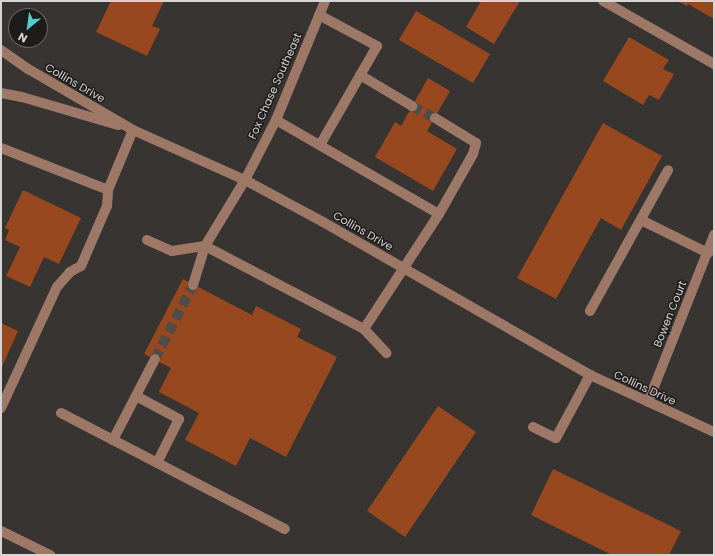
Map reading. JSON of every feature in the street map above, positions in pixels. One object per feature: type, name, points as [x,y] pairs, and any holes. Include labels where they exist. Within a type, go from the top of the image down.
[{"type":"street","name":"Fox Chase Southeast","points":[[193,285],[205,246],[245,180],[276,120],[325,1]]},
{"type":"street","points":[[603,1],[714,64]]},
{"type":"street","points":[[319,15],[377,46],[320,145]]},
{"type":"street","name":"Collins Drive","points":[[1,50],[30,70],[133,130],[245,180],[323,222],[590,375],[714,432]]},
{"type":"street","points":[[360,75],[412,106]]},
{"type":"street","points":[[1,87],[22,97]]},
{"type":"street","points":[[1,93],[22,97],[133,130],[108,190],[107,206],[81,266],[70,272],[57,287],[1,408]]},
{"type":"street","points":[[364,329],[439,214],[473,154],[476,143],[434,118]]},
{"type":"street","points":[[276,120],[439,214]]},
{"type":"street","points":[[1,148],[108,190]]},
{"type":"street","points":[[590,311],[668,170]]},
{"type":"street","points":[[641,220],[708,253]]},
{"type":"street","name":"Bowen Court","points":[[648,402],[714,235]]},
{"type":"street","points":[[147,240],[172,251],[205,246],[364,329],[386,354]]},
{"type":"street","points":[[112,440],[155,359]]},
{"type":"street","points":[[533,427],[556,438],[590,375]]},
{"type":"street","points":[[136,396],[179,419],[157,463]]},
{"type":"street","points":[[61,413],[285,529]]},
{"type":"street","points":[[1,531],[50,555]]},
{"type":"building","points":[[111,1],[164,1],[152,26],[160,29],[147,56],[96,32]]},
{"type":"building","points":[[481,1],[520,1],[494,44],[466,27]]},
{"type":"building","points":[[677,1],[714,1],[714,19],[688,4],[687,6]]},
{"type":"building","points":[[416,11],[490,54],[473,83],[399,40]]},
{"type":"building","points":[[629,37],[669,60],[663,69],[674,74],[659,100],[649,95],[643,105],[603,81]]},
{"type":"building","points":[[428,78],[450,91],[427,131],[457,149],[433,191],[375,157],[395,122],[401,126]]},
{"type":"building","points":[[603,123],[662,156],[621,230],[601,218],[556,299],[517,278]]},
{"type":"building","points":[[23,190],[81,218],[59,264],[44,257],[30,287],[6,276],[20,247],[5,240],[9,230],[5,228]]},
{"type":"building","points":[[183,279],[252,315],[256,306],[301,329],[297,337],[337,357],[286,457],[250,438],[236,466],[185,440],[199,413],[159,392],[171,368],[144,354]]},
{"type":"building","points":[[1,323],[18,331],[1,369]]},
{"type":"building","points":[[438,406],[476,432],[405,537],[367,511]]},
{"type":"building","points":[[553,469],[681,531],[669,555],[612,555],[531,515]]},
{"type":"tunnel","points":[[412,106],[435,118]]},
{"type":"tunnel","points":[[155,359],[193,285]]}]
